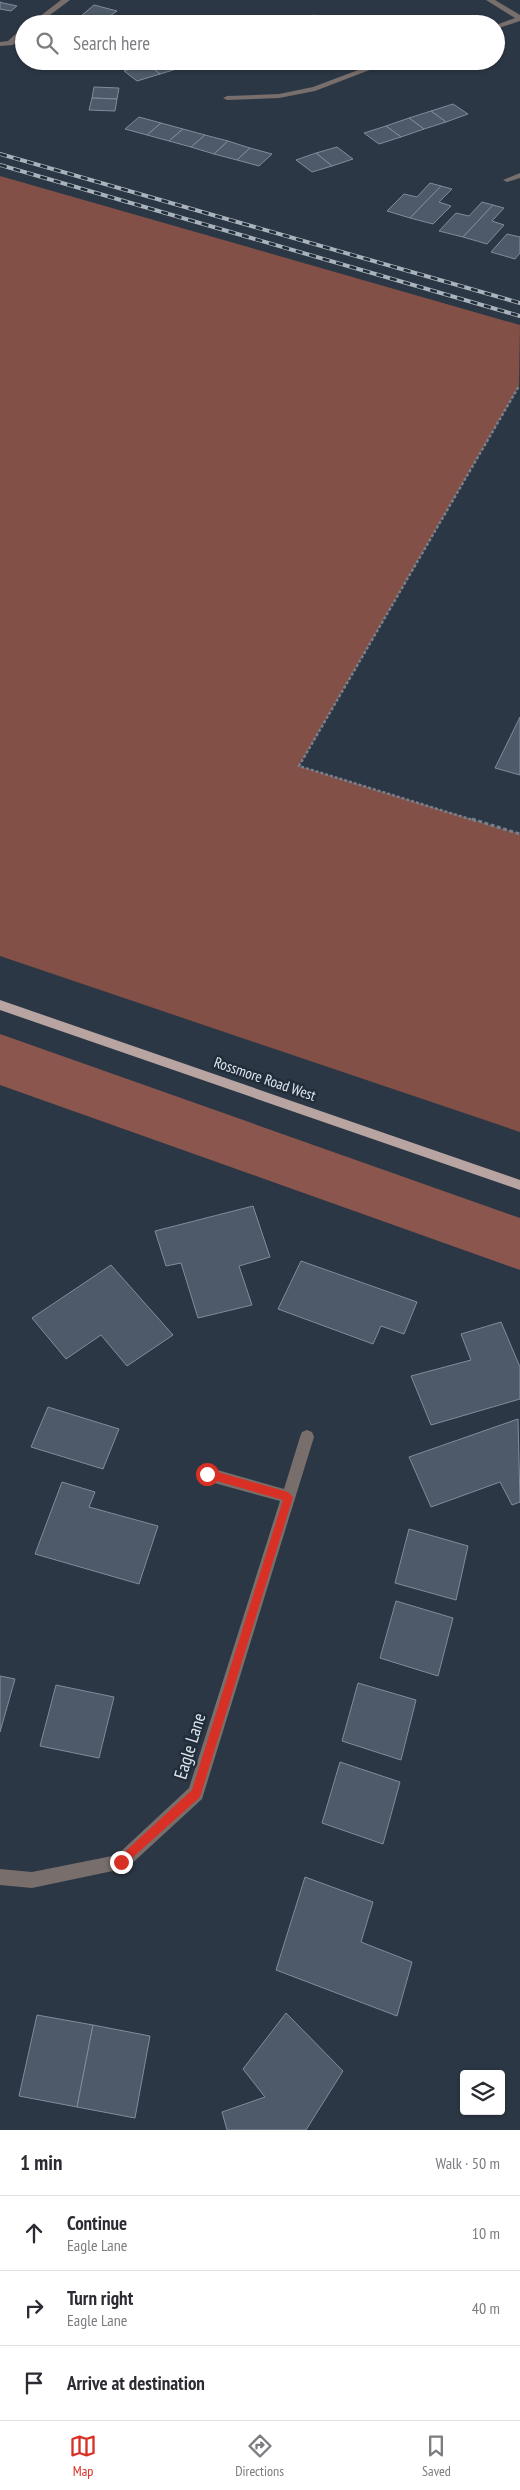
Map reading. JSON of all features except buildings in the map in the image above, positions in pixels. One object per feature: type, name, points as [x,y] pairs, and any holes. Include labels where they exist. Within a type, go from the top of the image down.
[{"type":"main road","name":"Rossmore Road West","points":[[0,1005],[520,1185]]},
{"type":"street","points":[[45,15],[66,0]]},
{"type":"street","points":[[490,0],[520,18]]},
{"type":"street","points":[[505,24],[520,18]]},
{"type":"street","points":[[0,44],[10,43],[15,39]]},
{"type":"street","points":[[227,98],[279,96],[315,89],[365,70]]},
{"type":"street","points":[[507,180],[520,175]]},
{"type":"street","name":"Eagle Lane","points":[[0,1877],[32,1880],[121,1862],[196,1793],[307,1437]]},
{"type":"street","points":[[207,1474],[288,1497]]},
{"type":"path","points":[[519,386],[299,766],[520,834]]},
{"type":"shaded area","points":[[0,176],[520,325],[519,386],[299,766],[520,834],[520,1132],[0,956]]},
{"type":"shaded area","points":[[0,1034],[520,1218],[520,1270],[0,1085]]},
{"type":"railway","points":[[0,154],[520,303]]},
{"type":"railway","points":[[0,165],[520,316]]},
{"type":"route","points":[[121,1862],[196,1793],[288,1497],[207,1474]]}]
